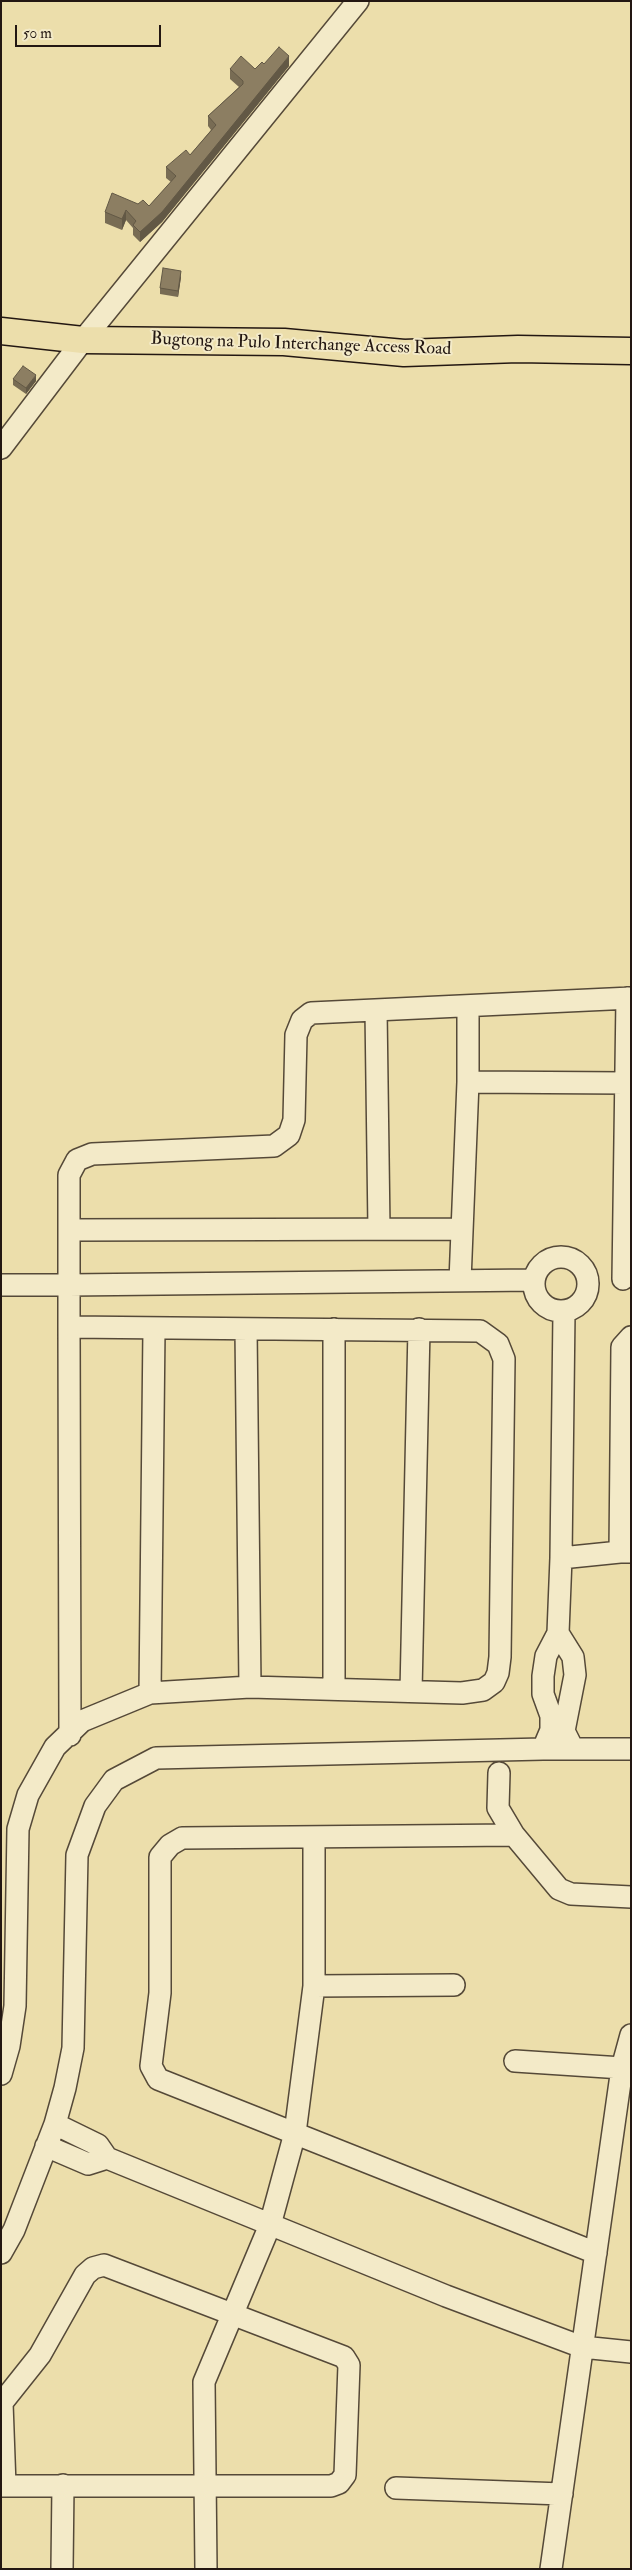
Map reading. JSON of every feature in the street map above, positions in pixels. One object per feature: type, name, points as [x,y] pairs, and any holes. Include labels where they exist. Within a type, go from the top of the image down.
[{"type":"main road","name":"Bugtong na Pulo Interchange Access Road","points":[[1,331],[83,340],[284,342],[404,353],[518,349],[631,352]]},
{"type":"street","points":[[1,448],[83,340],[358,1]]},
{"type":"street","points":[[70,1735],[69,1174],[77,1160],[92,1154],[274,1146],[289,1135],[294,1120],[296,1035],[302,1020],[311,1014],[629,998],[626,1082],[627,1279],[588,1280]]},
{"type":"street","points":[[460,1280],[468,1082],[468,1006]]},
{"type":"street","points":[[376,1010],[379,1229]]},
{"type":"street","points":[[468,1082],[626,1082]]},
{"type":"street","points":[[69,1230],[462,1229]]},
{"type":"street","points":[[557,1257],[566,1257],[581,1265],[588,1280],[588,1290],[580,1305],[564,1312],[555,1312],[541,1303],[536,1296],[534,1280],[542,1265],[557,1257]]},
{"type":"street","points":[[1,1285],[534,1280]]},
{"type":"street","points":[[543,1749],[551,1730],[551,1716],[544,1694],[543,1676],[546,1656],[558,1633],[561,1558],[564,1312]]},
{"type":"street","points":[[1,2074],[10,2046],[8,2005],[10,1829],[56,1748],[82,1721],[150,1693],[250,1686],[462,1693],[483,1690],[494,1682],[498,1673],[500,1657],[504,1359],[498,1344],[480,1331],[419,1329],[69,1328]]},
{"type":"street","points":[[150,1693],[154,1329]]},
{"type":"street","points":[[246,1329],[250,1686]]},
{"type":"street","points":[[334,1329],[334,1689]]},
{"type":"street","points":[[411,1691],[419,1329]]},
{"type":"street","points":[[561,1558],[625,1552],[622,1348],[631,1337]]},
{"type":"street","points":[[558,1633],[573,1657],[576,1675],[564,1731],[573,1749]]},
{"type":"street","points":[[1,2253],[14,2230],[55,2124],[73,2048],[77,1855],[95,1806],[114,1780],[156,1758],[543,1749],[631,1750]]},
{"type":"street","points":[[499,1773],[498,1808],[514,1835],[560,1889],[571,1894],[631,1896]]},
{"type":"street","points":[[514,1835],[182,1838],[170,1845],[160,1857],[160,1993],[151,2066],[158,2079],[596,2253]]},
{"type":"street","points":[[206,2569],[204,2382],[234,2315],[270,2225],[295,2133],[314,1986],[314,1838]]},
{"type":"street","points":[[314,1986],[454,1985]]},
{"type":"street","points":[[551,2569],[622,2068],[631,2035]]},
{"type":"street","points":[[515,2061],[622,2068]]},
{"type":"street","points":[[55,2124],[98,2145],[107,2158],[446,2296],[582,2347],[631,2352]]},
{"type":"street","points":[[46,2146],[88,2164],[107,2158]]},
{"type":"street","points":[[104,2265],[348,2360],[345,2475],[339,2483],[331,2486],[3,2486],[1,2404],[40,2355],[85,2275],[93,2268],[104,2265]]},
{"type":"street","points":[[62,2569],[63,2486]]},
{"type":"street","points":[[396,2488],[562,2494]]},
{"type":"building","points":[[279,47],[289,56],[162,212],[140,232],[133,225],[136,221],[126,210],[122,219],[105,212],[112,193],[138,204],[143,200],[149,206],[176,176],[166,167],[186,150],[190,155],[216,125],[208,116],[243,84],[243,81],[230,69],[241,56],[255,69],[262,62],[264,64]]},
{"type":"building","points":[[163,268],[181,271],[178,291],[160,288]]},
{"type":"building","points":[[23,366],[36,375],[26,388],[13,379]]}]
